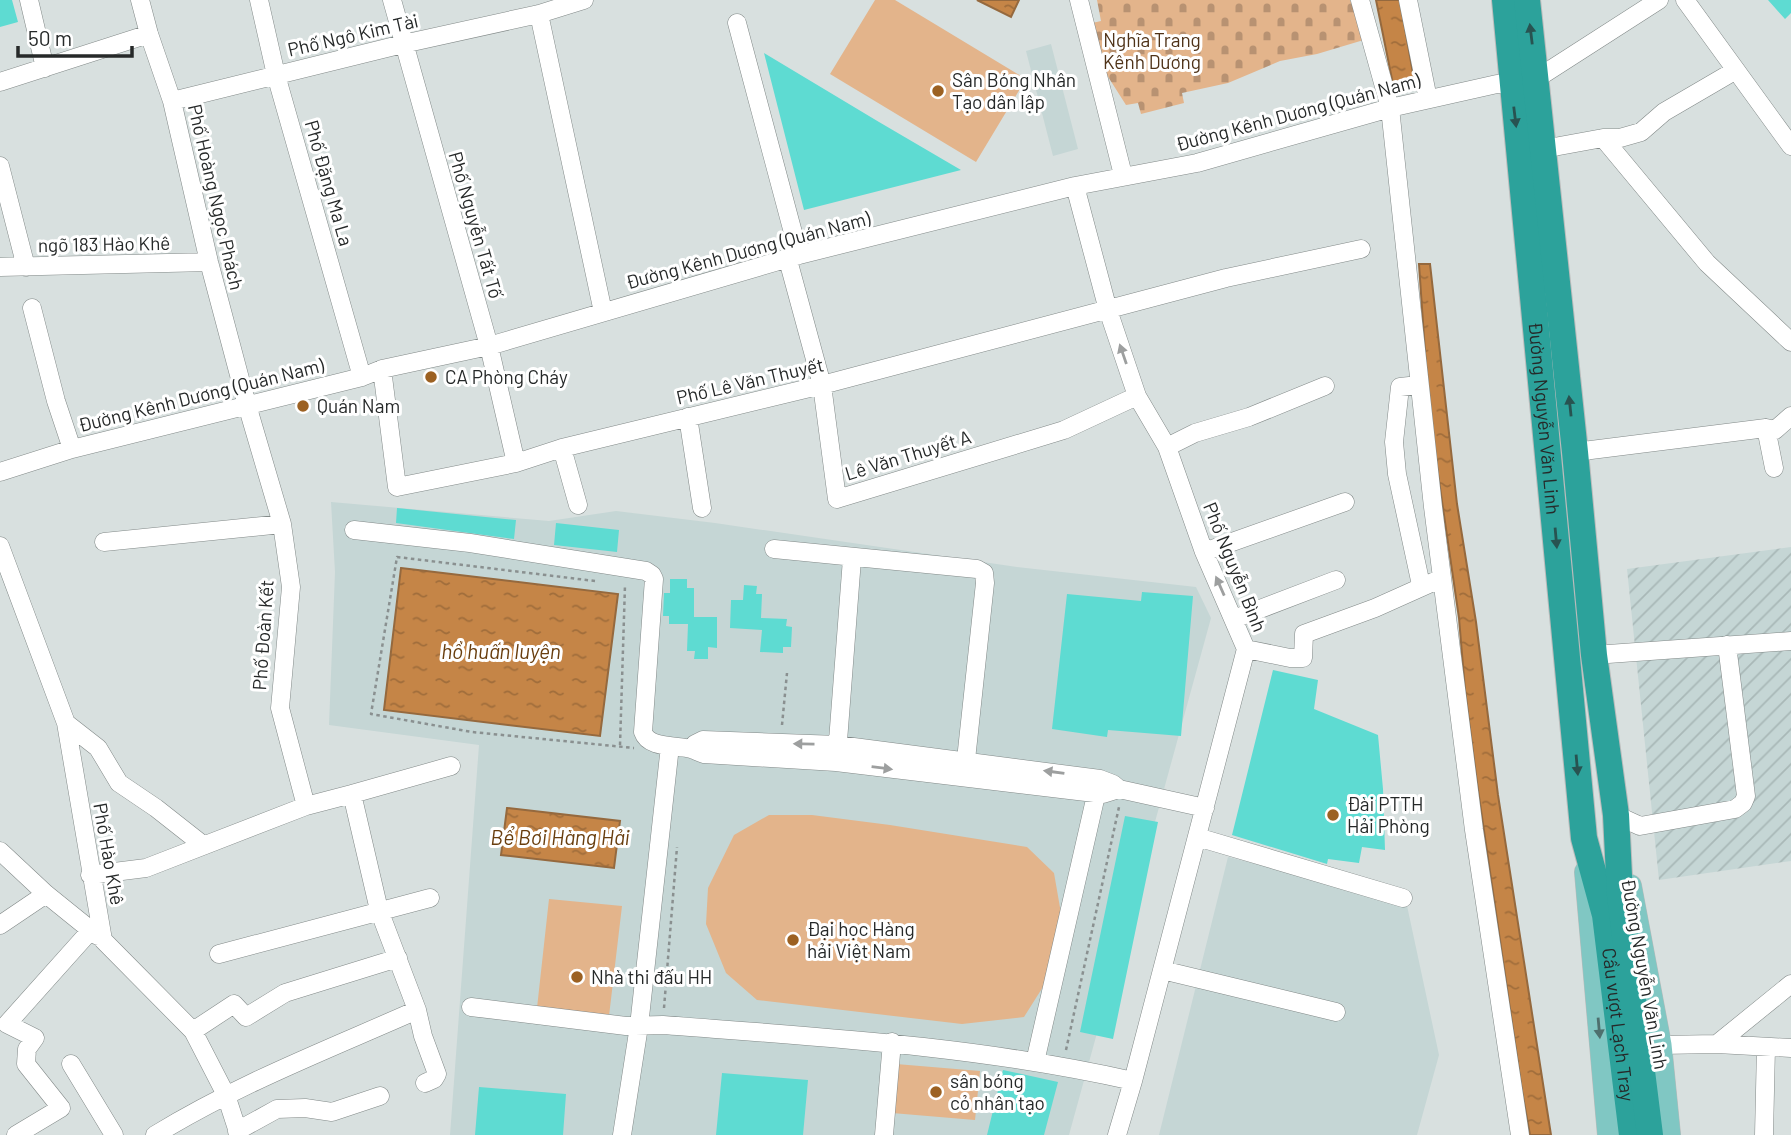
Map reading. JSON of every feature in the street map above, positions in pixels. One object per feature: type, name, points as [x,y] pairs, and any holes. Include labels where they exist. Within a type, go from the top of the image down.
[{"type":"highway","name":"Đường Nguyễn Văn Linh","points":[[1505,0],[1543,149],[1594,655],[1616,815],[1612,905]]},
{"type":"highway","name":"Đường Nguyễn Văn Linh","points":[[1527,0],[1523,190],[1584,838],[1612,905]]},
{"type":"highway","name":"Cầu vượt Lạch Tray","points":[[1612,905],[1632,1135]]},
{"type":"highway","name":"Cầu vượt Lạch Tray","points":[[1612,905],[1650,1135]]},
{"type":"main road","name":"Đường Nguyễn Văn Linh","points":[[1616,815],[1660,1045],[1669,1135]]},
{"type":"main road","name":"Đường Nguyễn Văn Linh","points":[[1584,838],[1609,1135]]},
{"type":"street","points":[[29,0],[45,68]]},
{"type":"street","name":"Phố Hoàng Ngọc Phách","points":[[140,0],[172,101],[209,262],[247,405]]},
{"type":"street","name":"Phố Đặng Ma La","points":[[259,0],[276,75],[362,377]]},
{"type":"street","name":"Phố Nguyễn Tất Tố","points":[[392,0],[402,44],[489,346],[516,463]]},
{"type":"street","name":"Phố Ngô Kim Tài","points":[[172,101],[402,44],[539,14],[584,0]]},
{"type":"street","points":[[1080,0],[1123,175]]},
{"type":"street","points":[[1360,0],[1390,108],[1442,578],[1474,830],[1520,1135]]},
{"type":"street","points":[[1408,0],[1428,99]]},
{"type":"street","points":[[1524,82],[1659,0]]},
{"type":"street","points":[[1685,0],[1791,146]]},
{"type":"street","points":[[539,14],[603,312]]},
{"type":"street","name":"Lê Văn Thuyết A","points":[[737,23],[794,257],[822,386],[837,499],[1064,430],[1137,397]]},
{"type":"street","points":[[0,82],[149,34]]},
{"type":"street","points":[[1543,149],[1602,138],[1620,138],[1641,132],[1664,112],[1736,69]]},
{"type":"street","name":"Đường Kênh Dương (Quán Nam)","points":[[0,472],[72,449],[362,377],[382,369],[489,346],[794,257],[1075,186],[1197,163],[1390,108],[1497,84],[1524,82]]},
{"type":"street","points":[[1602,138],[1707,263],[1791,342]]},
{"type":"street","points":[[0,166],[26,267]]},
{"type":"street","name":"Phố Nguyễn Bình","points":[[1075,186],[1108,310],[1137,397],[1167,447],[1204,552],[1246,649],[1133,1081],[1116,1135]]},
{"type":"street","name":"Phố Lê Văn Thuyết","points":[[382,369],[397,487],[516,463],[562,448],[822,386],[1226,278],[1361,249]]},
{"type":"street","name":"ngõ 183 Hào Khê","points":[[0,267],[209,262]]},
{"type":"street","points":[[32,308],[56,401],[72,449]]},
{"type":"street","points":[[1419,385],[1400,387],[1394,442],[1399,484],[1421,585]]},
{"type":"street","points":[[1167,447],[1195,433],[1249,417],[1325,386]]},
{"type":"street","name":"Phố Đoàn Kết","points":[[247,405],[282,524],[290,587],[280,708],[306,806]]},
{"type":"street","points":[[1575,452],[1766,428],[1775,430],[1791,416]]},
{"type":"street","points":[[688,417],[702,508]]},
{"type":"street","points":[[1766,428],[1774,468]]},
{"type":"street","points":[[562,448],[578,505]]},
{"type":"street","points":[[1204,552],[1345,502]]},
{"type":"street","points":[[104,542],[282,524]]},
{"type":"street","points":[[354,530],[470,543],[646,571],[654,579],[643,732],[648,739],[704,754],[837,754]]},
{"type":"street","name":"Phố Hào Khê","points":[[0,546],[66,723],[97,935]]},
{"type":"street","points":[[774,549],[852,559],[978,569],[984,573],[965,769]]},
{"type":"street","points":[[837,754],[852,559]]},
{"type":"street","points":[[1246,649],[1303,658],[1304,634],[1384,604],[1421,585],[1442,578]]},
{"type":"street","points":[[1234,619],[1336,580]]},
{"type":"street","points":[[1594,655],[1791,640]]},
{"type":"street","points":[[1616,815],[1640,826],[1735,809],[1744,803],[1746,796],[1727,645]]},
{"type":"street","points":[[66,723],[98,748],[119,783],[203,845]]},
{"type":"street","points":[[694,750],[695,744],[703,740],[780,743],[837,754],[965,769],[1110,793],[1119,789],[1205,808]]},
{"type":"street","points":[[622,1135],[639,1026],[670,746]]},
{"type":"street","points":[[90,875],[146,868],[306,806],[452,766]]},
{"type":"street","points":[[1035,1062],[1098,790]]},
{"type":"street","points":[[352,794],[379,910],[417,1010],[437,1074],[434,1079],[425,1083]]},
{"type":"street","points":[[1197,837],[1403,898]]},
{"type":"street","points":[[0,851],[46,894],[97,935],[192,1031],[226,1095],[238,1133],[277,1109],[305,1108],[331,1112],[380,1096]]},
{"type":"street","points":[[0,925],[46,894]]},
{"type":"street","points":[[219,954],[430,898]]},
{"type":"street","points":[[16,1135],[61,1108],[26,1064],[27,1049],[35,1038],[7,1024],[97,935]]},
{"type":"street","points":[[192,1031],[234,1004],[246,1017],[285,993],[398,958]]},
{"type":"street","points":[[1162,970],[1336,1012]]},
{"type":"street","points":[[1717,1044],[1791,984]]},
{"type":"street","points":[[471,1007],[639,1026],[892,1042],[1062,1065],[1133,1081]]},
{"type":"street","points":[[155,1135],[226,1095],[417,1010]]},
{"type":"street","points":[[884,1135],[892,1042]]},
{"type":"street","points":[[1660,1045],[1717,1044],[1791,1048]]},
{"type":"street","points":[[1764,1135],[1766,1046]]},
{"type":"street","points":[[71,1063],[114,1135]]},
{"type":"path","points":[[598,581],[397,557],[371,714],[472,732],[641,749]]},
{"type":"path","points":[[620,745],[625,584]]},
{"type":"path","points":[[780,743],[787,673]]},
{"type":"path","points":[[1062,1065],[1120,800],[1098,790]]},
{"type":"path","points":[[663,1026],[677,839]]},
{"type":"shaded area","points":[[1051,44],[1078,149],[1053,156],[1026,51]]},
{"type":"shaded area","name":"Đại học Hàng hải Việt Nam","points":[[331,502],[549,521],[616,511],[1017,567],[1196,587],[1211,618],[1069,1135],[450,1135],[479,745],[329,725],[335,572]]},
{"type":"shaded area","points":[[1791,547],[1791,861],[1659,880],[1627,569]]},
{"type":"shaded area","points":[[1228,857],[1406,901],[1439,1055],[1417,1135],[1159,1135]]},
{"type":"green space","name":"Sân Bóng Nhân Tạo dân lập","points":[[875,0],[895,0],[1026,79],[976,162],[830,74]]},
{"type":"green space","name":"Nghĩa Trang Kênh Dương","points":[[1097,0],[1350,0],[1367,39],[1317,54],[1280,61],[1228,83],[1182,93],[1184,103],[1141,114],[1138,103],[1126,105],[1098,61],[1088,24],[1101,21]]},
{"type":"green space","name":"sân bóng cỏ nhân tạo","points":[[769,815],[812,815],[1027,847],[1054,873],[1062,919],[1053,971],[1024,1017],[962,1024],[757,1000],[726,973],[706,924],[708,888],[734,835]]},
{"type":"green space","name":"Nhà thi đấu HH","points":[[549,899],[622,906],[609,1016],[537,1008]]},
{"type":"green space","name":"sân bóng cỏ nhân tạo","points":[[896,1064],[980,1071],[975,1120],[892,1113]]},
{"type":"water","points":[[977,0],[1019,0],[1011,17]]},
{"type":"water","points":[[1376,0],[1400,0],[1414,79],[1394,89]]},
{"type":"water","points":[[1419,264],[1430,264],[1457,504],[1476,622],[1498,795],[1551,1135],[1530,1135],[1522,1091],[1477,783],[1459,618],[1428,396]]},
{"type":"water","name":"hồ huấn luyện","points":[[401,568],[618,594],[600,736],[384,710]]},
{"type":"water","name":"Bể Bơi Hàng Hải","points":[[507,808],[620,821],[614,868],[501,855]]},
{"type":"building","points":[[0,0],[12,0],[18,22],[0,27]]},
{"type":"building","points":[[1768,0],[1791,0],[1791,13],[1785,19]]},
{"type":"building","points":[[764,53],[879,122],[961,170],[804,210]]},
{"type":"building","points":[[397,508],[516,520],[514,539],[396,523]]},
{"type":"building","points":[[556,523],[619,530],[617,552],[554,545]]},
{"type":"building","points":[[670,579],[687,579],[687,588],[694,588],[694,617],[717,617],[717,648],[708,647],[708,659],[694,659],[695,651],[687,651],[688,624],[669,624],[669,616],[663,616],[664,593],[670,593]]},
{"type":"building","points":[[744,585],[757,586],[756,594],[762,594],[761,618],[787,619],[786,626],[792,627],[791,647],[783,647],[783,653],[760,652],[762,630],[730,628],[731,600],[743,600]]},
{"type":"building","points":[[1142,592],[1193,596],[1181,736],[1108,730],[1107,737],[1052,729],[1067,594],[1141,601]]},
{"type":"building","name":"Đài PTTH Hải Phòng","points":[[1273,670],[1318,680],[1314,709],[1378,735],[1385,850],[1362,847],[1359,863],[1328,859],[1327,864],[1232,835]]},
{"type":"building","points":[[1125,816],[1158,822],[1113,1039],[1080,1032]]},
{"type":"building","points":[[1003,1070],[1058,1082],[1044,1135],[987,1135]]},
{"type":"building","points":[[722,1073],[808,1080],[803,1135],[716,1135]]},
{"type":"building","points":[[479,1087],[566,1094],[563,1135],[475,1135]]},
{"type":"place","name":"Sân Bóng Nhân Tạo dân lập","points":[[938,91]]},
{"type":"place","name":"CA Phòng Cháy","points":[[431,377]]},
{"type":"place","name":"Quán Nam","points":[[303,406]]},
{"type":"place","name":"Đài PTTH Hải Phòng","points":[[1333,815]]},
{"type":"place","name":"Đại học Hàng hải Việt Nam","points":[[793,940]]},
{"type":"place","name":"Nhà thi đấu HH","points":[[577,977]]},
{"type":"place","name":"sân bóng cỏ nhân tạo","points":[[936,1092]]}]
